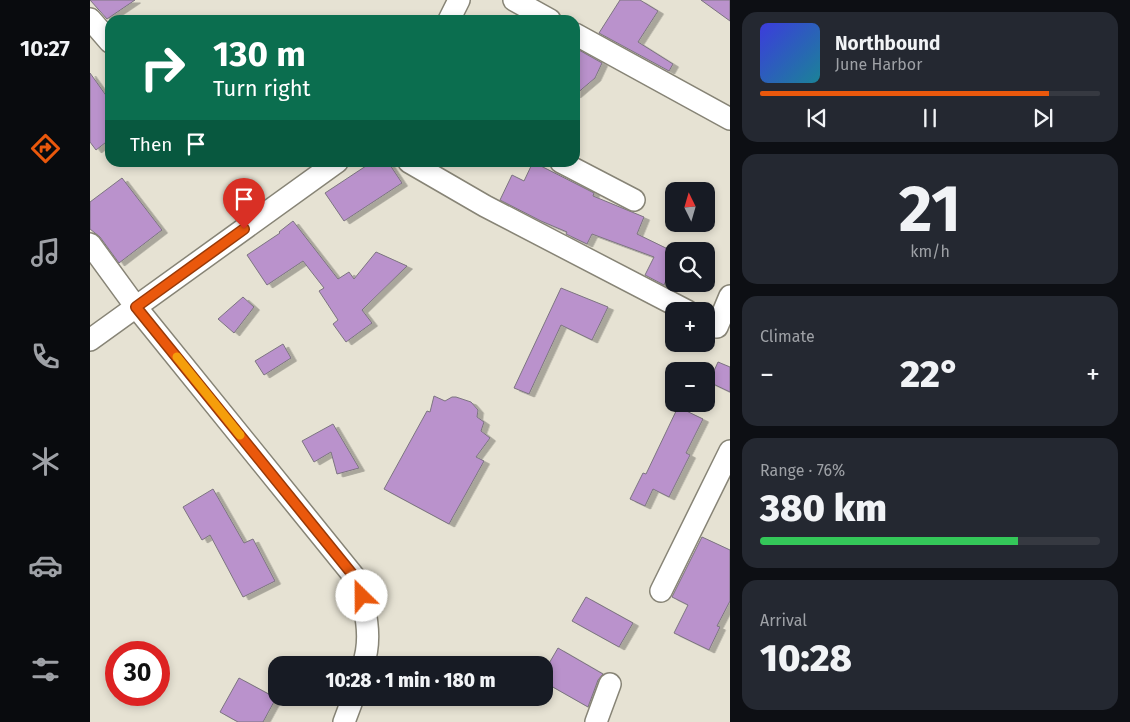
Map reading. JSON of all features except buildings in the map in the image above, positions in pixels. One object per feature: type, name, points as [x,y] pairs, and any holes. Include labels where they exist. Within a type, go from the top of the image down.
[{"type":"street","points":[[452,15],[459,0]]},
{"type":"street","points":[[514,0],[541,15]]},
{"type":"street","points":[[90,19],[105,36]]},
{"type":"street","points":[[580,37],[730,119]]},
{"type":"street","points":[[90,340],[330,167]]},
{"type":"street","points":[[418,167],[485,206],[670,302]]},
{"type":"street","points":[[571,167],[634,200]]},
{"type":"street","points":[[90,244],[136,307],[357,580],[367,612],[366,656]]},
{"type":"street","points":[[718,327],[730,296]]},
{"type":"street","points":[[661,591],[730,451]]},
{"type":"street","points":[[596,722],[610,684]]},
{"type":"street","points":[[344,722],[349,706]]},
{"type":"slow traffic","points":[[177,357],[240,435]]},
{"type":"route","points":[[244,229],[136,307],[357,580],[362,596]]}]
